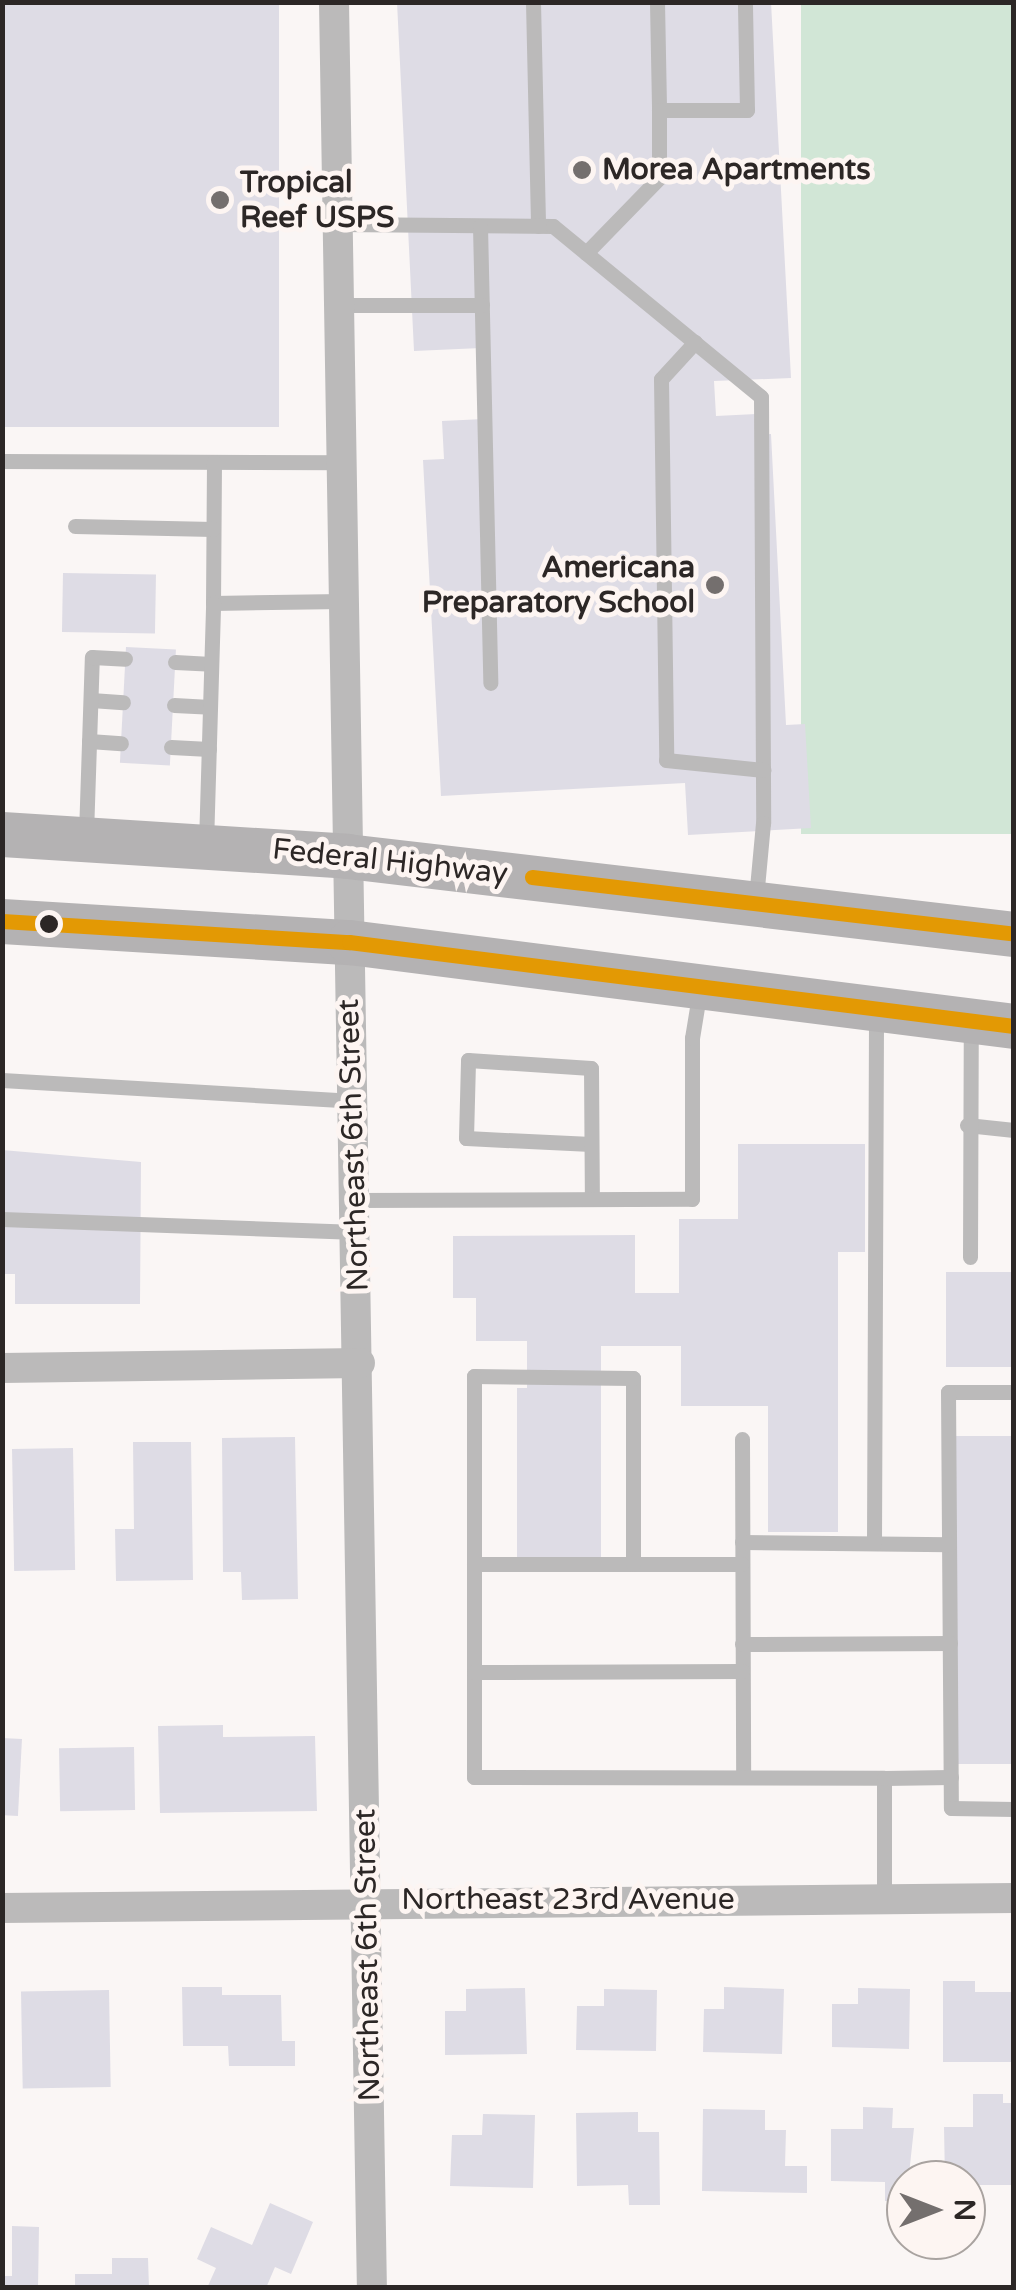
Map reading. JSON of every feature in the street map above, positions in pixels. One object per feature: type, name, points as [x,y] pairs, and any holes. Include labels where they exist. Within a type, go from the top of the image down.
[{"type":"main road","name":"Federal Highway","points":[[2,834],[347,856],[1014,934]]},
{"type":"main road","points":[[2,921],[349,942],[992,1023]]},
{"type":"street","name":"Northeast 6th Street","points":[[334,2],[347,856],[360,1363],[372,2288]]},
{"type":"street","points":[[2,1368],[360,1363]]},
{"type":"street","name":"Northeast 23rd Avenue","points":[[2,1908],[367,1901],[1014,1898]]},
{"type":"lane","points":[[533,2],[538,226]]},
{"type":"lane","points":[[586,253],[659,178],[657,2]]},
{"type":"lane","points":[[659,110],[747,110],[745,2]]},
{"type":"lane","points":[[337,224],[553,226],[761,397],[763,770],[756,901]]},
{"type":"lane","points":[[480,226],[490,683]]},
{"type":"lane","points":[[338,306],[482,306]]},
{"type":"lane","points":[[695,342],[661,379],[666,760],[763,770]]},
{"type":"lane","points":[[2,462],[341,462]]},
{"type":"lane","points":[[206,845],[214,462]]},
{"type":"lane","points":[[74,526],[213,529]]},
{"type":"lane","points":[[213,603],[343,601]]},
{"type":"lane","points":[[86,838],[92,657],[125,659]]},
{"type":"lane","points":[[176,662],[211,664]]},
{"type":"lane","points":[[91,700],[123,702]]},
{"type":"lane","points":[[174,705],[210,706]]},
{"type":"lane","points":[[89,741],[121,743]]},
{"type":"lane","points":[[171,746],[209,749]]},
{"type":"lane","points":[[356,1200],[692,1199],[692,1038],[700,986]]},
{"type":"lane","points":[[874,1543],[876,1008]]},
{"type":"lane","points":[[970,1257],[967,1126],[992,1023]]},
{"type":"lane","points":[[591,1144],[466,1138],[468,1060],[591,1068],[592,1199]]},
{"type":"lane","points":[[2,1080],[353,1101]]},
{"type":"lane","points":[[967,1126],[1014,1130]]},
{"type":"lane","points":[[2,1220],[357,1232]]},
{"type":"lane","points":[[633,1564],[633,1378],[474,1376],[474,1777],[951,1777]]},
{"type":"lane","points":[[1014,1392],[948,1392],[951,1808],[1014,1809]]},
{"type":"lane","points":[[742,1439],[742,1777]]},
{"type":"lane","points":[[742,1542],[949,1544]]},
{"type":"lane","points":[[474,1564],[742,1564]]},
{"type":"lane","points":[[742,1644],[950,1643]]},
{"type":"lane","points":[[474,1672],[742,1672]]},
{"type":"lane","points":[[884,1778],[884,1899]]},
{"type":"green space","points":[[801,3],[1013,3],[1013,834],[801,834]]},
{"type":"building","points":[[2,2],[279,2],[279,427],[2,427]]},
{"type":"building","points":[[397,2],[771,2],[791,378],[714,381],[716,416],[756,414],[756,435],[771,434],[786,725],[805,724],[811,828],[688,835],[685,783],[441,796],[423,460],[444,459],[442,421],[484,419],[481,348],[414,351]]},
{"type":"building","points":[[63,573],[156,575],[155,634],[62,632]]},
{"type":"building","points":[[126,647],[176,650],[170,765],[120,763]]},
{"type":"building","points":[[738,1144],[865,1144],[865,1252],[838,1252],[838,1532],[768,1532],[768,1406],[681,1406],[681,1346],[601,1346],[601,1568],[517,1568],[517,1388],[527,1388],[527,1341],[476,1341],[476,1298],[453,1298],[453,1236],[635,1235],[635,1293],[679,1293],[679,1219],[738,1219]]},
{"type":"building","points":[[2,1150],[141,1162],[140,1304],[15,1304],[15,1274],[2,1274]]},
{"type":"building","points":[[946,1272],[1014,1272],[1014,1367],[946,1367]]},
{"type":"building","points":[[955,1436],[1014,1436],[1014,1764],[955,1764]]},
{"type":"building","points":[[295,1437],[298,1599],[242,1600],[241,1572],[223,1572],[222,1438]]},
{"type":"building","points":[[133,1442],[191,1442],[193,1580],[116,1581],[115,1529],[134,1529]]},
{"type":"building","points":[[73,1448],[75,1570],[14,1571],[12,1449]]},
{"type":"building","points":[[223,1725],[223,1737],[315,1736],[317,1811],[160,1813],[158,1726]]},
{"type":"building","points":[[2,1738],[22,1739],[18,1816],[2,1815]]},
{"type":"building","points":[[134,1747],[135,1810],[60,1811],[59,1748]]},
{"type":"building","points":[[943,1981],[975,1981],[975,1992],[1014,1992],[1014,2062],[943,2062]]},
{"type":"building","points":[[182,1987],[222,1987],[222,1995],[281,1995],[282,2041],[295,2041],[295,2066],[229,2066],[228,2046],[183,2046]]},
{"type":"building","points":[[724,1987],[784,1989],[782,2054],[703,2052],[704,2009],[724,2009]]},
{"type":"building","points":[[525,1988],[527,2054],[445,2055],[445,2011],[466,2011],[466,1989]]},
{"type":"building","points":[[858,1988],[910,1989],[909,2049],[832,2047],[832,2004],[858,2004]]},
{"type":"building","points":[[604,1989],[657,1990],[656,2051],[576,2050],[577,2006],[604,2006]]},
{"type":"building","points":[[109,1990],[111,2087],[23,2089],[21,1992]]},
{"type":"building","points":[[973,2094],[1003,2094],[1003,2103],[1014,2103],[1014,2185],[986,2185],[986,2160],[945,2160],[944,2127],[973,2127]]},
{"type":"building","points":[[863,2107],[893,2108],[892,2128],[914,2128],[911,2160],[886,2160],[886,2201],[885,2182],[831,2181],[831,2129],[863,2129]]},
{"type":"building","points":[[703,2109],[765,2110],[765,2130],[786,2130],[785,2166],[807,2166],[807,2193],[702,2191]]},
{"type":"building","points":[[638,2112],[638,2132],[659,2132],[660,2205],[629,2205],[628,2185],[577,2186],[576,2113]]},
{"type":"building","points":[[483,2114],[535,2115],[533,2188],[450,2186],[452,2135],[482,2135]]},
{"type":"building","points":[[270,2203],[313,2222],[291,2274],[275,2267],[266,2288],[207,2288],[216,2268],[197,2259],[211,2227],[252,2245]]},
{"type":"building","points":[[12,2226],[39,2227],[38,2288],[2,2288],[2,2276],[12,2276]]},
{"type":"building","points":[[112,2258],[148,2258],[149,2288],[75,2288],[75,2274],[112,2274]]},
{"type":"transit line","points":[[532,877],[1014,934]]},
{"type":"transit line","points":[[2,921],[349,942],[1014,1026]]},
{"type":"place","name":"Morea Apartments","points":[[582,170]]},
{"type":"place","name":"Tropical Reef USPS","points":[[220,200]]},
{"type":"place","name":"Americana Preparatory School","points":[[715,585]]}]
